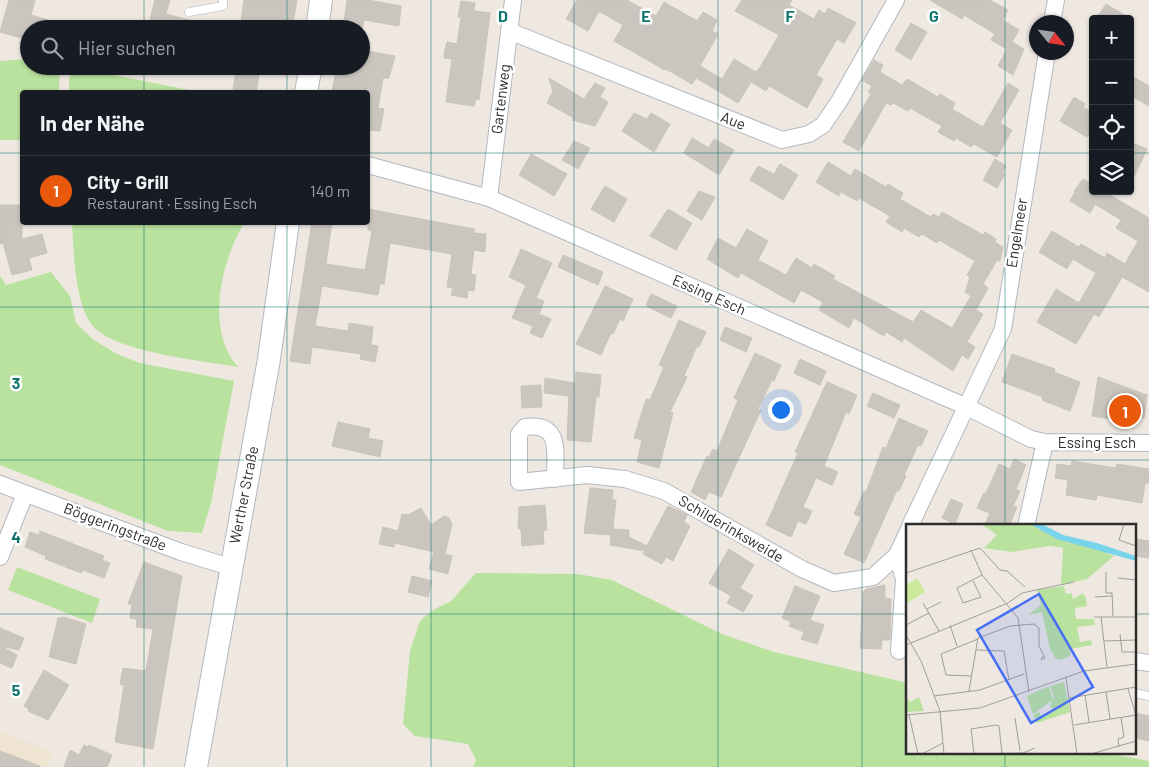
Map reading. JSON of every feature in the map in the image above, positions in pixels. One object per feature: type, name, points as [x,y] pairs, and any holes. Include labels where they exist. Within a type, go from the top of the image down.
[{"type":"main road","points":[[318,20],[321,0]]},
{"type":"main road","points":[[306,90],[309,75]]},
{"type":"main road","name":"Werther Straße","points":[[196,767],[230,567],[269,359],[288,225]]},
{"type":"street","name":"Gartenweg","points":[[489,198],[513,0]]},
{"type":"street","name":"Aue","points":[[509,31],[782,140],[809,134],[823,125],[840,100],[896,0]]},
{"type":"street","points":[[1053,15],[1056,0]]},
{"type":"street","name":"Engelmeer","points":[[967,407],[1003,329],[1046,60]]},
{"type":"street","name":"Essing Esch","points":[[370,166],[489,198],[967,407],[1031,438],[1045,442],[1149,443]]},
{"type":"street","points":[[911,524],[967,407]]},
{"type":"street","name":"Essing Esch","points":[[1026,524],[1045,442]]},
{"type":"street","name":"Schilderinksweide","points":[[555,478],[587,475],[625,479],[664,491],[802,569],[834,583],[873,577],[897,555],[906,535]]},
{"type":"street","name":"Böggeringstraße","points":[[0,484],[181,552],[230,567]]},
{"type":"street","points":[[0,557],[25,494]]},
{"type":"street","points":[[897,555],[904,579],[899,651]]},
{"type":"street","points":[[1136,660],[1149,663]]},
{"type":"lane","points":[[189,12],[223,6],[223,0]]},
{"type":"lane","points":[[1136,693],[1149,696]]},
{"type":"shaded area","points":[[0,732],[53,752],[47,767],[0,767]]},
{"type":"green space","points":[[20,60],[20,75],[60,75],[59,90],[20,90],[20,140],[0,140],[0,61]]},
{"type":"green space","points":[[70,75],[113,75],[189,90],[69,90]]},
{"type":"green space","points":[[72,225],[243,225],[229,256],[223,276],[219,315],[222,334],[228,352],[238,367],[139,349],[104,335],[93,326],[82,304],[75,262]]},
{"type":"green space","points":[[51,272],[70,296],[76,323],[94,340],[117,354],[140,363],[234,381],[211,503],[202,533],[168,531],[0,465],[0,276],[6,285]]},
{"type":"green space","points":[[17,567],[100,599],[92,623],[8,590]]},
{"type":"green space","points":[[476,573],[577,574],[612,580],[722,634],[774,652],[906,683],[906,754],[1112,754],[1149,761],[1149,767],[473,767],[476,760],[468,744],[415,736],[403,724],[410,651],[420,621],[433,610],[451,601]]},
{"type":"building","points":[[9,0],[35,0],[31,15],[48,20],[20,20],[20,38],[0,32]]},
{"type":"building","points":[[155,0],[170,0],[166,14],[189,20],[154,20],[150,19]]},
{"type":"building","points":[[244,0],[297,0],[294,20],[241,20]]},
{"type":"building","points":[[347,0],[368,0],[401,6],[399,26],[370,20],[344,20]]},
{"type":"building","points":[[577,0],[627,0],[656,16],[664,2],[697,21],[703,12],[717,20],[712,31],[718,34],[700,66],[722,79],[734,59],[756,72],[779,35],[735,11],[742,0],[792,0],[789,5],[814,19],[819,10],[825,14],[828,8],[856,23],[844,43],[837,39],[816,75],[823,79],[807,108],[769,86],[766,91],[751,82],[738,103],[696,78],[692,84],[614,41],[623,25],[599,11],[588,31],[566,19]]},
{"type":"building","points":[[930,0],[990,0],[1008,10],[1003,20],[1019,30],[1012,42],[1024,49],[1013,75],[998,66],[1007,49],[991,40],[995,34],[964,15],[962,19]]},
{"type":"building","points":[[461,1],[475,3],[474,11],[490,13],[479,100],[476,99],[474,106],[446,102],[452,59],[444,58],[445,49],[447,42],[457,44],[461,17],[458,17]]},
{"type":"building","points":[[1106,4],[1124,15],[1099,15]]},
{"type":"building","points":[[911,23],[927,32],[911,60],[895,50]]},
{"type":"building","points":[[370,52],[395,56],[389,78],[383,78],[378,108],[384,109],[380,131],[370,130],[370,90],[332,90],[335,75],[370,75]]},
{"type":"building","points":[[874,60],[883,65],[880,72],[902,85],[907,79],[938,97],[940,94],[955,103],[952,109],[983,127],[1008,83],[1019,90],[1000,123],[1012,130],[997,157],[974,144],[971,147],[956,138],[954,141],[938,132],[942,126],[910,108],[908,111],[893,103],[891,105],[886,103],[859,151],[843,142],[871,94],[868,92],[872,86],[862,80]]},
{"type":"building","points":[[235,75],[259,75],[256,90],[233,89]]},
{"type":"building","points":[[1134,77],[1149,86],[1149,106],[1134,97]]},
{"type":"building","points":[[549,78],[584,99],[595,83],[605,88],[600,97],[608,102],[595,126],[572,120],[574,118],[547,103],[553,92]]},
{"type":"building","points":[[1074,97],[1085,104],[1083,107],[1089,111],[1089,134],[1087,137],[1060,121]]},
{"type":"building","points":[[634,113],[647,119],[651,113],[670,124],[654,152],[622,131]]},
{"type":"building","points":[[692,138],[709,148],[714,139],[734,150],[719,175],[684,153]]},
{"type":"building","points":[[574,141],[590,148],[578,169],[562,160]]},
{"type":"building","points":[[1134,144],[1147,149],[1134,177]]},
{"type":"building","points":[[531,154],[567,174],[554,196],[519,175]]},
{"type":"building","points":[[995,159],[1006,166],[1002,173],[1005,174],[997,188],[983,180]]},
{"type":"building","points":[[828,162],[851,176],[855,169],[886,187],[888,184],[903,193],[900,199],[931,217],[933,214],[939,217],[942,212],[983,235],[985,232],[996,239],[995,242],[1003,247],[1000,261],[997,260],[983,284],[988,288],[976,310],[983,314],[967,342],[975,347],[968,359],[962,355],[953,371],[904,338],[902,342],[886,332],[884,336],[854,318],[849,328],[819,310],[823,302],[801,290],[794,303],[741,273],[738,278],[707,259],[718,238],[736,248],[747,229],[768,241],[758,260],[786,275],[796,258],[812,268],[814,264],[835,276],[833,279],[913,322],[921,310],[952,328],[971,296],[965,292],[970,277],[967,275],[975,261],[939,240],[937,243],[922,234],[919,237],[904,228],[902,232],[886,222],[890,216],[859,198],[857,201],[841,192],[839,196],[816,182]]},
{"type":"building","points":[[780,164],[798,175],[783,200],[750,180],[758,166],[774,174]]},
{"type":"building","points":[[1083,179],[1089,183],[1089,195],[1110,195],[1149,218],[1149,292],[1122,277],[1099,317],[1094,314],[1076,344],[1037,322],[1056,289],[1079,303],[1096,273],[1073,259],[1067,269],[1039,252],[1052,231],[1079,247],[1081,244],[1105,258],[1107,253],[1125,264],[1138,241],[1116,228],[1121,220],[1095,204],[1090,213],[1070,201],[1074,191]]},
{"type":"building","points":[[605,186],[627,199],[614,222],[591,209]]},
{"type":"building","points":[[699,191],[715,197],[702,220],[687,211]]},
{"type":"building","points":[[0,205],[20,205],[22,239],[42,234],[47,253],[29,258],[32,270],[12,275],[3,243],[0,244]]},
{"type":"building","points":[[370,209],[474,229],[474,233],[486,234],[485,252],[474,250],[471,274],[476,275],[474,291],[468,290],[467,298],[451,295],[453,288],[447,287],[452,254],[390,243],[384,284],[380,284],[378,295],[322,286],[315,326],[348,331],[349,323],[373,327],[371,345],[378,346],[375,362],[360,359],[361,354],[312,347],[310,364],[290,361],[312,225],[332,225],[326,264],[365,270],[372,231],[368,230],[368,225],[370,225]]},
{"type":"building","points":[[668,209],[692,223],[676,250],[650,236]]},
{"type":"building","points":[[521,249],[552,263],[536,298],[544,301],[539,314],[551,319],[542,338],[530,333],[533,326],[512,318],[526,285],[509,277]]},
{"type":"building","points":[[563,255],[603,272],[598,285],[558,267]]},
{"type":"building","points":[[605,286],[633,299],[623,321],[620,319],[613,334],[611,333],[601,355],[576,344]]},
{"type":"building","points":[[651,294],[677,306],[671,318],[646,306]]},
{"type":"building","points":[[679,320],[706,332],[699,347],[697,346],[684,376],[687,377],[670,412],[673,413],[659,468],[637,462],[642,440],[634,438],[646,399],[650,400],[664,367],[659,365]]},
{"type":"building","points":[[725,327],[752,338],[746,352],[720,340]]},
{"type":"building","points":[[755,353],[781,365],[758,409],[761,410],[721,497],[709,492],[705,500],[691,492],[707,456],[709,457],[713,449],[717,451],[738,400],[734,398]]},
{"type":"building","points":[[1012,354],[1055,369],[1054,372],[1080,382],[1070,411],[1042,400],[1043,397],[1002,382]]},
{"type":"building","points":[[800,359],[826,371],[820,385],[794,373]]},
{"type":"building","points":[[576,372],[601,375],[599,397],[596,397],[591,442],[567,440],[569,396],[544,393],[545,378],[575,383]]},
{"type":"building","points":[[1098,377],[1147,395],[1144,418],[1112,413],[1111,419],[1092,416]]},
{"type":"building","points":[[827,382],[857,395],[849,414],[846,412],[824,466],[838,472],[832,485],[816,478],[803,507],[812,511],[806,524],[798,521],[791,537],[766,525],[798,453],[795,452]]},
{"type":"building","points":[[541,385],[542,407],[522,408],[521,386]]},
{"type":"building","points":[[873,393],[900,405],[894,418],[867,406]]},
{"type":"building","points":[[899,418],[928,431],[921,446],[918,445],[904,475],[906,476],[899,491],[897,490],[864,563],[844,554],[861,517],[854,514],[864,491],[866,492],[883,447],[886,448]]},
{"type":"building","points":[[338,422],[370,429],[368,438],[383,441],[380,457],[332,446]]},
{"type":"building","points":[[1014,459],[1026,465],[1016,489],[1020,491],[1013,506],[1017,507],[1010,524],[985,524],[990,513],[977,508],[999,464],[1010,469]]},
{"type":"building","points":[[1072,461],[1116,468],[1117,464],[1149,469],[1149,483],[1145,483],[1142,503],[1097,495],[1096,500],[1066,495],[1068,480],[1055,478],[1057,464],[1071,466]]},
{"type":"building","points":[[590,488],[613,490],[612,500],[616,500],[613,529],[629,530],[629,537],[647,546],[668,506],[687,515],[684,522],[690,526],[673,561],[666,557],[662,564],[643,554],[645,551],[610,545],[611,535],[584,533]]},
{"type":"building","points":[[951,499],[963,504],[955,524],[942,518]]},
{"type":"building","points":[[545,505],[547,530],[543,531],[544,544],[522,546],[521,530],[518,528],[519,507]]},
{"type":"building","points":[[421,508],[431,525],[444,516],[449,518],[452,524],[445,554],[452,556],[448,574],[429,569],[434,552],[395,543],[394,547],[379,544],[383,527],[398,531],[402,514],[408,515]]},
{"type":"building","points":[[40,531],[104,556],[102,560],[110,563],[104,578],[83,570],[81,573],[45,559],[46,556],[25,547],[30,532],[39,535]]},
{"type":"building","points":[[1136,539],[1149,541],[1149,558],[1136,556]]},
{"type":"building","points":[[729,549],[754,565],[740,588],[753,596],[743,612],[727,603],[731,596],[709,583]]},
{"type":"building","points":[[144,562],[182,576],[153,749],[115,742],[124,685],[120,684],[123,668],[146,671],[153,629],[136,627],[137,619],[130,618],[132,604],[128,604]]},
{"type":"building","points":[[412,576],[432,581],[428,597],[408,592]]},
{"type":"building","points":[[885,585],[885,598],[891,599],[890,640],[882,640],[881,649],[860,648],[863,592],[866,589]]},
{"type":"building","points":[[795,586],[820,596],[810,620],[824,625],[817,644],[801,639],[804,632],[789,626],[791,622],[782,618]]},
{"type":"building","points":[[64,617],[86,624],[76,664],[49,657],[58,618]]},
{"type":"building","points":[[0,628],[24,638],[19,650],[1,646],[17,655],[12,668],[0,663]]},
{"type":"building","points":[[44,670],[69,685],[48,720],[28,711],[29,709],[24,706]]},
{"type":"building","points":[[1136,713],[1149,716],[1149,741],[1136,738]]},
{"type":"building","points":[[84,745],[88,747],[89,745],[112,755],[107,767],[64,767],[70,750],[79,755]]},
{"type":"building","points":[[0,751],[40,766],[0,767]]},
{"type":"place","name":"City - Grill","points":[[1125,411]]}]
